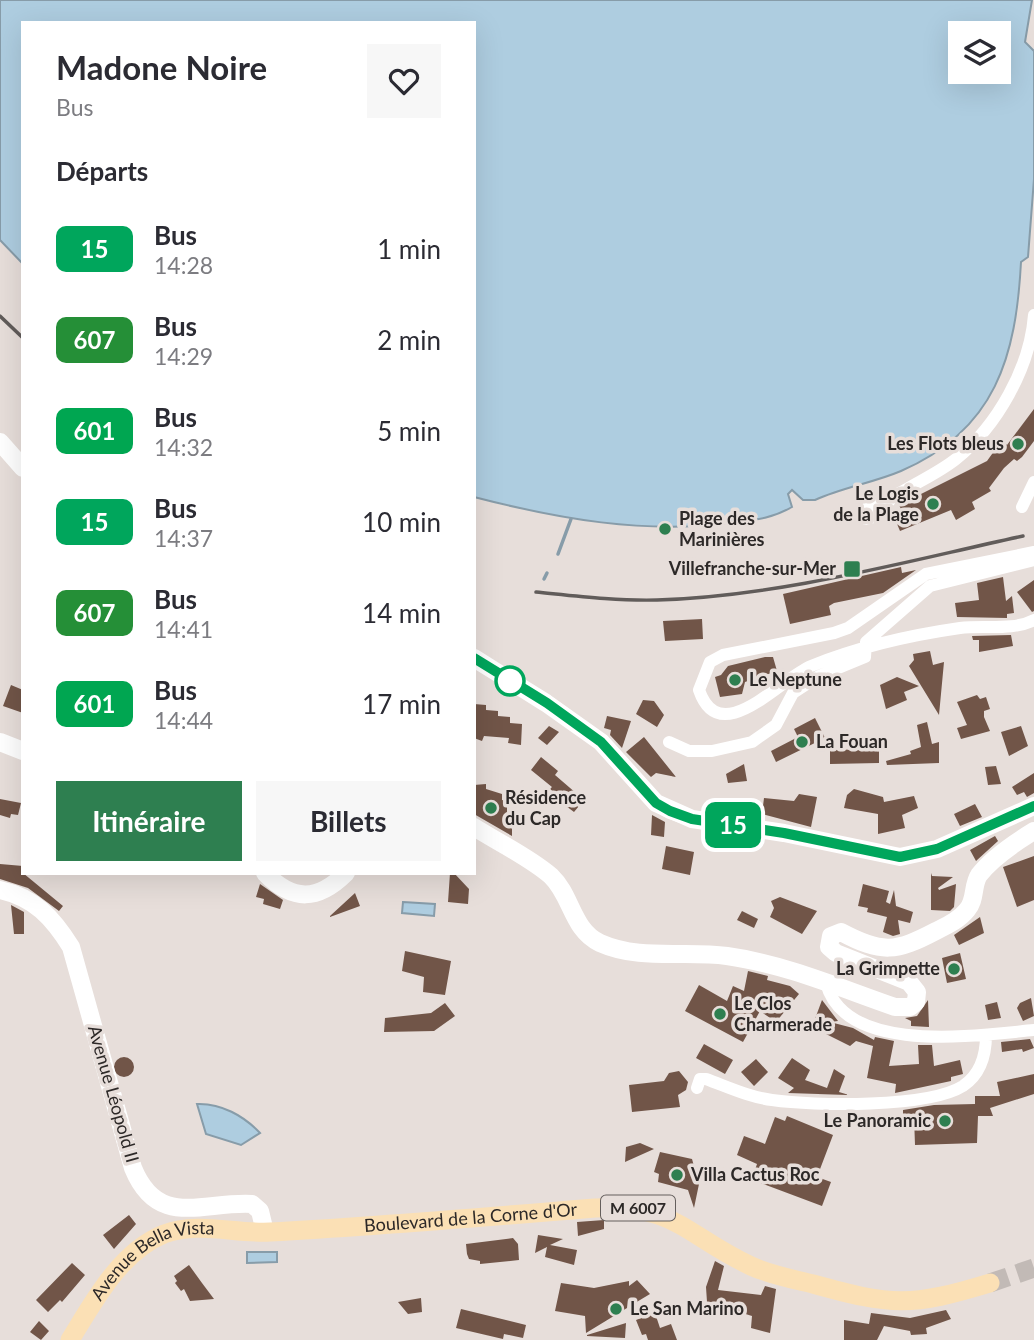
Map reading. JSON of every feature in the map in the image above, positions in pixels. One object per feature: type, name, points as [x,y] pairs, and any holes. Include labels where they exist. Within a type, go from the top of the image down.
[{"type":"main road","name":"Boulevard de la Corne d'Or","points":[[265,1232],[595,1208],[638,1208],[672,1219],[752,1267],[863,1298],[883,1302],[925,1301],[990,1283]]},
{"type":"main road","name":"Avenue Bella Vista","points":[[70,1340],[113,1275],[138,1249],[153,1240],[179,1230],[196,1228],[265,1232]]},
{"type":"street","points":[[892,498],[956,459],[991,421],[1028,351],[1034,316]]},
{"type":"street","points":[[0,442],[21,466]]},
{"type":"street","points":[[1022,507],[1034,482]]},
{"type":"street","points":[[1034,552],[926,573],[848,628],[723,655],[710,662],[699,690],[703,702],[715,712],[729,714],[744,711],[808,667],[934,632],[1017,625],[1034,620]]},
{"type":"street","points":[[669,742],[689,751],[712,751],[752,742],[776,725],[793,692],[819,676],[866,657],[866,642],[922,590],[1034,560]]},
{"type":"street","points":[[476,659],[547,703],[601,742],[656,803],[692,819],[784,833],[900,857],[937,849],[1034,806]]},
{"type":"street","points":[[0,742],[21,750]]},
{"type":"street","points":[[476,828],[549,875],[562,887],[583,931],[598,942],[637,953],[725,955],[781,967],[895,1007],[910,1007],[916,1002],[917,992],[909,982],[836,953],[830,947],[831,936],[841,932],[870,946],[889,950],[907,946],[943,928],[968,909],[978,876],[987,866],[1034,831]]},
{"type":"street","points":[[267,875],[277,886],[291,894],[307,895],[331,887],[344,875]]},
{"type":"street","name":"Avenue Léopold II","points":[[0,890],[19,894],[37,905],[58,927],[71,947],[133,1168],[144,1191],[154,1200],[182,1209],[252,1204],[260,1210],[265,1232]]},
{"type":"street","points":[[826,983],[829,994],[845,1011],[876,1029],[902,1036],[986,1035],[1034,1030]]},
{"type":"street","points":[[697,1088],[700,1079],[706,1079],[772,1100],[819,1103],[915,1100],[941,1095],[962,1086],[974,1076],[982,1064],[986,1035]]},
{"type":"water","points":[[0,0],[1032,0],[1025,42],[1034,51],[1034,179],[1028,257],[1021,262],[1014,329],[1006,359],[995,386],[979,412],[959,434],[933,454],[901,471],[815,500],[803,500],[792,490],[788,494],[792,507],[762,518],[698,526],[633,525],[569,518],[476,497],[476,21],[21,21],[21,262],[0,240]]},
{"type":"water","points":[[403,902],[435,904],[434,916],[402,913]]},
{"type":"water","points":[[197,1104],[232,1112],[260,1133],[241,1145],[206,1134]]},
{"type":"water","points":[[247,1252],[277,1252],[277,1262],[247,1263]]},
{"type":"building","points":[[1034,409],[1034,441],[1022,457],[1017,461],[1014,459],[1004,468],[989,488],[991,491],[972,502],[975,509],[956,520],[951,510],[900,531],[895,519],[902,511],[899,505],[987,461],[997,447],[1004,442],[1007,445]]},
{"type":"building","points":[[901,567],[902,573],[916,570],[883,593],[834,603],[829,606],[831,615],[790,624],[783,594]]},
{"type":"building","points":[[1003,577],[1006,601],[1012,596],[1014,613],[1007,614],[1007,618],[957,617],[955,603],[979,600],[977,583]]},
{"type":"building","points":[[1034,580],[1034,611],[1032,612],[1017,592]]},
{"type":"building","points":[[702,619],[703,639],[665,641],[663,621]]},
{"type":"building","points":[[1011,635],[1013,646],[979,652],[979,640],[973,640],[972,636]]},
{"type":"building","points":[[930,651],[933,665],[944,662],[939,715],[909,666],[914,660],[913,654]]},
{"type":"building","name":"Le Neptune","points":[[773,657],[777,671],[745,682],[742,694],[720,697],[715,677],[721,675],[728,666]]},
{"type":"building","points":[[897,677],[919,686],[904,692],[907,700],[886,709],[880,685]]},
{"type":"building","points":[[11,685],[21,689],[21,712],[3,706]]},
{"type":"building","points":[[977,695],[980,699],[986,697],[990,709],[984,711],[984,717],[990,731],[961,739],[957,728],[967,725],[957,702]]},
{"type":"building","points":[[643,700],[654,701],[664,715],[657,727],[636,714]]},
{"type":"building","points":[[476,704],[486,705],[486,710],[498,711],[498,716],[510,717],[510,723],[522,724],[521,745],[508,743],[509,738],[484,736],[482,741],[476,739]]},
{"type":"building","points":[[607,716],[631,721],[622,748],[610,735],[611,730],[604,728]]},
{"type":"building","name":"La Fouan","points":[[815,718],[825,738],[776,762],[771,751],[798,737],[794,729]]},
{"type":"building","points":[[927,722],[932,744],[939,742],[939,763],[887,765],[886,761],[911,754],[910,751],[921,747],[917,725]]},
{"type":"building","points":[[549,726],[559,732],[547,745],[538,738]]},
{"type":"building","points":[[1021,726],[1028,746],[1009,756],[1001,732]]},
{"type":"building","points":[[644,737],[676,777],[656,773],[651,777],[626,752]]},
{"type":"building","points":[[879,749],[879,763],[830,764],[830,750]]},
{"type":"building","points":[[541,757],[558,771],[555,775],[584,800],[574,812],[558,800],[560,797],[550,789],[552,787],[531,770]]},
{"type":"building","points":[[744,764],[747,781],[728,783],[726,774]]},
{"type":"building","points":[[996,766],[1001,784],[988,785],[985,767]]},
{"type":"building","points":[[1034,773],[1034,793],[1027,797],[1024,792],[1017,795],[1012,787]]},
{"type":"building","name":"Résidence du Cap","points":[[486,784],[486,789],[502,794],[502,800],[507,801],[507,819],[512,824],[512,836],[476,815],[476,785]]},
{"type":"building","points":[[854,789],[883,797],[884,802],[914,796],[918,808],[902,815],[905,828],[878,834],[878,814],[844,808],[847,795]]},
{"type":"building","points":[[799,794],[817,797],[811,827],[762,814],[764,798],[794,801]]},
{"type":"building","points":[[0,799],[21,803],[18,815],[11,814],[10,818],[0,815]]},
{"type":"building","points":[[975,804],[982,817],[960,826],[954,814]]},
{"type":"building","points":[[652,815],[665,822],[664,837],[651,835]]},
{"type":"building","points":[[995,836],[998,841],[976,861],[970,850]]},
{"type":"building","points":[[666,846],[694,852],[690,875],[662,869]]},
{"type":"building","points":[[1034,856],[1034,900],[1017,907],[1003,867]]},
{"type":"building","points":[[0,864],[21,866],[21,875],[25,875],[63,906],[59,911],[28,888],[0,879]]},
{"type":"building","points":[[931,873],[932,876],[953,877],[938,888],[939,890],[956,884],[954,907],[950,911],[931,910]]},
{"type":"building","points":[[450,875],[456,875],[469,889],[468,904],[448,902]]},
{"type":"building","points":[[260,884],[283,900],[280,909],[263,904],[264,899],[256,897]]},
{"type":"building","points":[[863,884],[889,891],[886,902],[890,904],[894,890],[896,906],[913,912],[910,923],[898,920],[900,934],[893,936],[883,932],[887,917],[867,912],[868,908],[858,906]]},
{"type":"building","points":[[355,893],[360,906],[330,917],[330,916]]},
{"type":"building","points":[[780,897],[817,911],[802,934],[770,917],[774,908],[771,901]]},
{"type":"building","points":[[11,905],[24,912],[24,934],[14,934]]},
{"type":"building","points":[[742,911],[758,919],[754,928],[737,920]]},
{"type":"building","points":[[980,917],[984,933],[959,945],[954,935]]},
{"type":"building","points":[[405,951],[451,961],[445,995],[423,992],[424,977],[402,971]]},
{"type":"building","name":"La Grimpette","points":[[960,953],[966,979],[947,983],[942,958]]},
{"type":"building","points":[[748,971],[768,976],[767,980],[790,986],[799,994],[776,1022],[760,1011],[743,1042],[685,1011],[699,985],[727,1001],[733,986],[744,991]]},
{"type":"building","points":[[1031,998],[1034,1016],[1023,1021],[1017,1008],[1020,1003]]},
{"type":"building","points":[[822,1000],[838,1021],[830,1022],[853,1028],[874,1040],[875,1037],[894,1041],[889,1066],[919,1064],[918,1045],[932,1045],[934,1066],[960,1060],[963,1074],[951,1077],[951,1081],[895,1093],[896,1084],[867,1078],[873,1046],[856,1041],[850,1046],[812,1027]]},
{"type":"building","points":[[928,1000],[929,1027],[911,1026],[911,1021],[905,1018],[917,1016]]},
{"type":"building","points":[[997,1002],[1001,1018],[988,1020],[985,1005]]},
{"type":"building","points":[[445,1003],[455,1016],[434,1031],[384,1032],[385,1018],[431,1013]]},
{"type":"building","points":[[1030,1039],[1034,1048],[1023,1052],[1022,1049],[1002,1052],[1001,1042]]},
{"type":"building","points":[[704,1044],[733,1060],[725,1074],[696,1058]]},
{"type":"building","points":[[124,1057],[131,1060],[134,1067],[131,1074],[124,1077],[117,1074],[114,1067],[117,1060]]},
{"type":"building","points":[[792,1058],[810,1070],[805,1080],[827,1088],[834,1069],[845,1076],[839,1092],[849,1095],[788,1093],[794,1088],[778,1078]]},
{"type":"building","points":[[756,1059],[768,1072],[754,1086],[741,1072]]},
{"type":"building","points":[[679,1071],[688,1082],[686,1090],[678,1095],[680,1107],[632,1112],[629,1085],[664,1081],[669,1073]]},
{"type":"building","name":"Le Panoramic","points":[[1034,1074],[1034,1094],[990,1108],[993,1116],[978,1116],[977,1143],[915,1145],[914,1117],[903,1117],[903,1110],[934,1105],[975,1104],[975,1096],[1000,1096],[997,1082]]},
{"type":"building","points":[[787,1116],[833,1135],[817,1177],[831,1182],[822,1206],[758,1182],[762,1173],[755,1170],[757,1164],[737,1155],[744,1136],[765,1144],[775,1117],[785,1121]]},
{"type":"building","points":[[640,1143],[654,1149],[625,1162],[626,1147]]},
{"type":"building","name":"Villa Cactus Roc","points":[[660,1152],[692,1159],[699,1184],[694,1208],[688,1190],[658,1182],[659,1174],[654,1172]]},
{"type":"building","points":[[129,1215],[136,1224],[114,1249],[103,1235]]},
{"type":"building","points":[[604,1220],[604,1229],[578,1236],[577,1222]]},
{"type":"building","points":[[538,1235],[563,1239],[550,1245],[577,1250],[574,1265],[545,1257],[547,1247],[535,1253]]},
{"type":"building","points":[[513,1238],[518,1244],[519,1260],[480,1264],[480,1261],[469,1259],[466,1244]]},
{"type":"building","points":[[715,1261],[724,1266],[718,1290],[761,1295],[765,1286],[776,1289],[770,1333],[751,1328],[752,1316],[707,1302],[706,1287]]},
{"type":"building","points":[[72,1263],[85,1275],[62,1302],[60,1300],[48,1312],[36,1300]]},
{"type":"building","points":[[189,1265],[214,1299],[190,1301],[184,1289],[181,1291],[175,1283],[177,1281],[174,1276]]},
{"type":"building","name":"Le San Marino","points":[[637,1280],[650,1294],[630,1306],[628,1299],[627,1308],[586,1333],[585,1316],[555,1311],[561,1283],[594,1288],[629,1281],[629,1286]]},
{"type":"building","points":[[421,1298],[422,1312],[408,1314],[398,1302]]},
{"type":"building","points":[[461,1309],[526,1325],[523,1338],[504,1334],[503,1339],[456,1328]]},
{"type":"building","points":[[946,1310],[951,1319],[926,1328],[927,1334],[911,1335],[910,1331],[884,1326],[877,1340],[844,1340],[844,1320],[869,1324],[871,1313],[910,1318]]},
{"type":"building","points":[[655,1313],[660,1328],[671,1324],[677,1340],[648,1340],[646,1334],[642,1335],[636,1320]]},
{"type":"building","points":[[39,1321],[49,1331],[41,1340],[30,1332]]},
{"type":"building","points":[[626,1323],[625,1338],[587,1336],[587,1335]]},
{"type":"waterway","points":[[558,554],[571,519]]},
{"type":"waterway","points":[[544,579],[547,573]]},
{"type":"tunnel","points":[[990,1283],[1034,1268]]},
{"type":"railway","points":[[0,316],[21,336]]},
{"type":"railway","points":[[536,592],[642,600],[750,592],[842,576],[1023,536]]},
{"type":"bus line","name":"15","points":[[476,659],[547,703],[601,742],[656,803],[692,819],[784,833],[881,856],[900,857],[918,856],[937,849],[1034,806]]},
{"type":"place","name":"Les Flots bleus","points":[[1018,444]]},
{"type":"place","name":"Le Logis de la Plage","points":[[933,504]]},
{"type":"place","name":"Plage des Marinières","points":[[665,529]]},
{"type":"place","name":"Villefranche-sur-Mer","points":[[852,569]]},
{"type":"place","name":"Le Neptune","points":[[735,680]]},
{"type":"place","name":"La Fouan","points":[[802,742]]},
{"type":"place","name":"Résidence du Cap","points":[[491,808]]},
{"type":"place","name":"La Grimpette","points":[[954,969]]},
{"type":"place","name":"Le Clos Charmerade","points":[[720,1014]]},
{"type":"place","name":"Le Panoramic","points":[[945,1121]]},
{"type":"place","name":"Villa Cactus Roc","points":[[677,1175]]},
{"type":"place","name":"Le San Marino","points":[[616,1309]]}]
